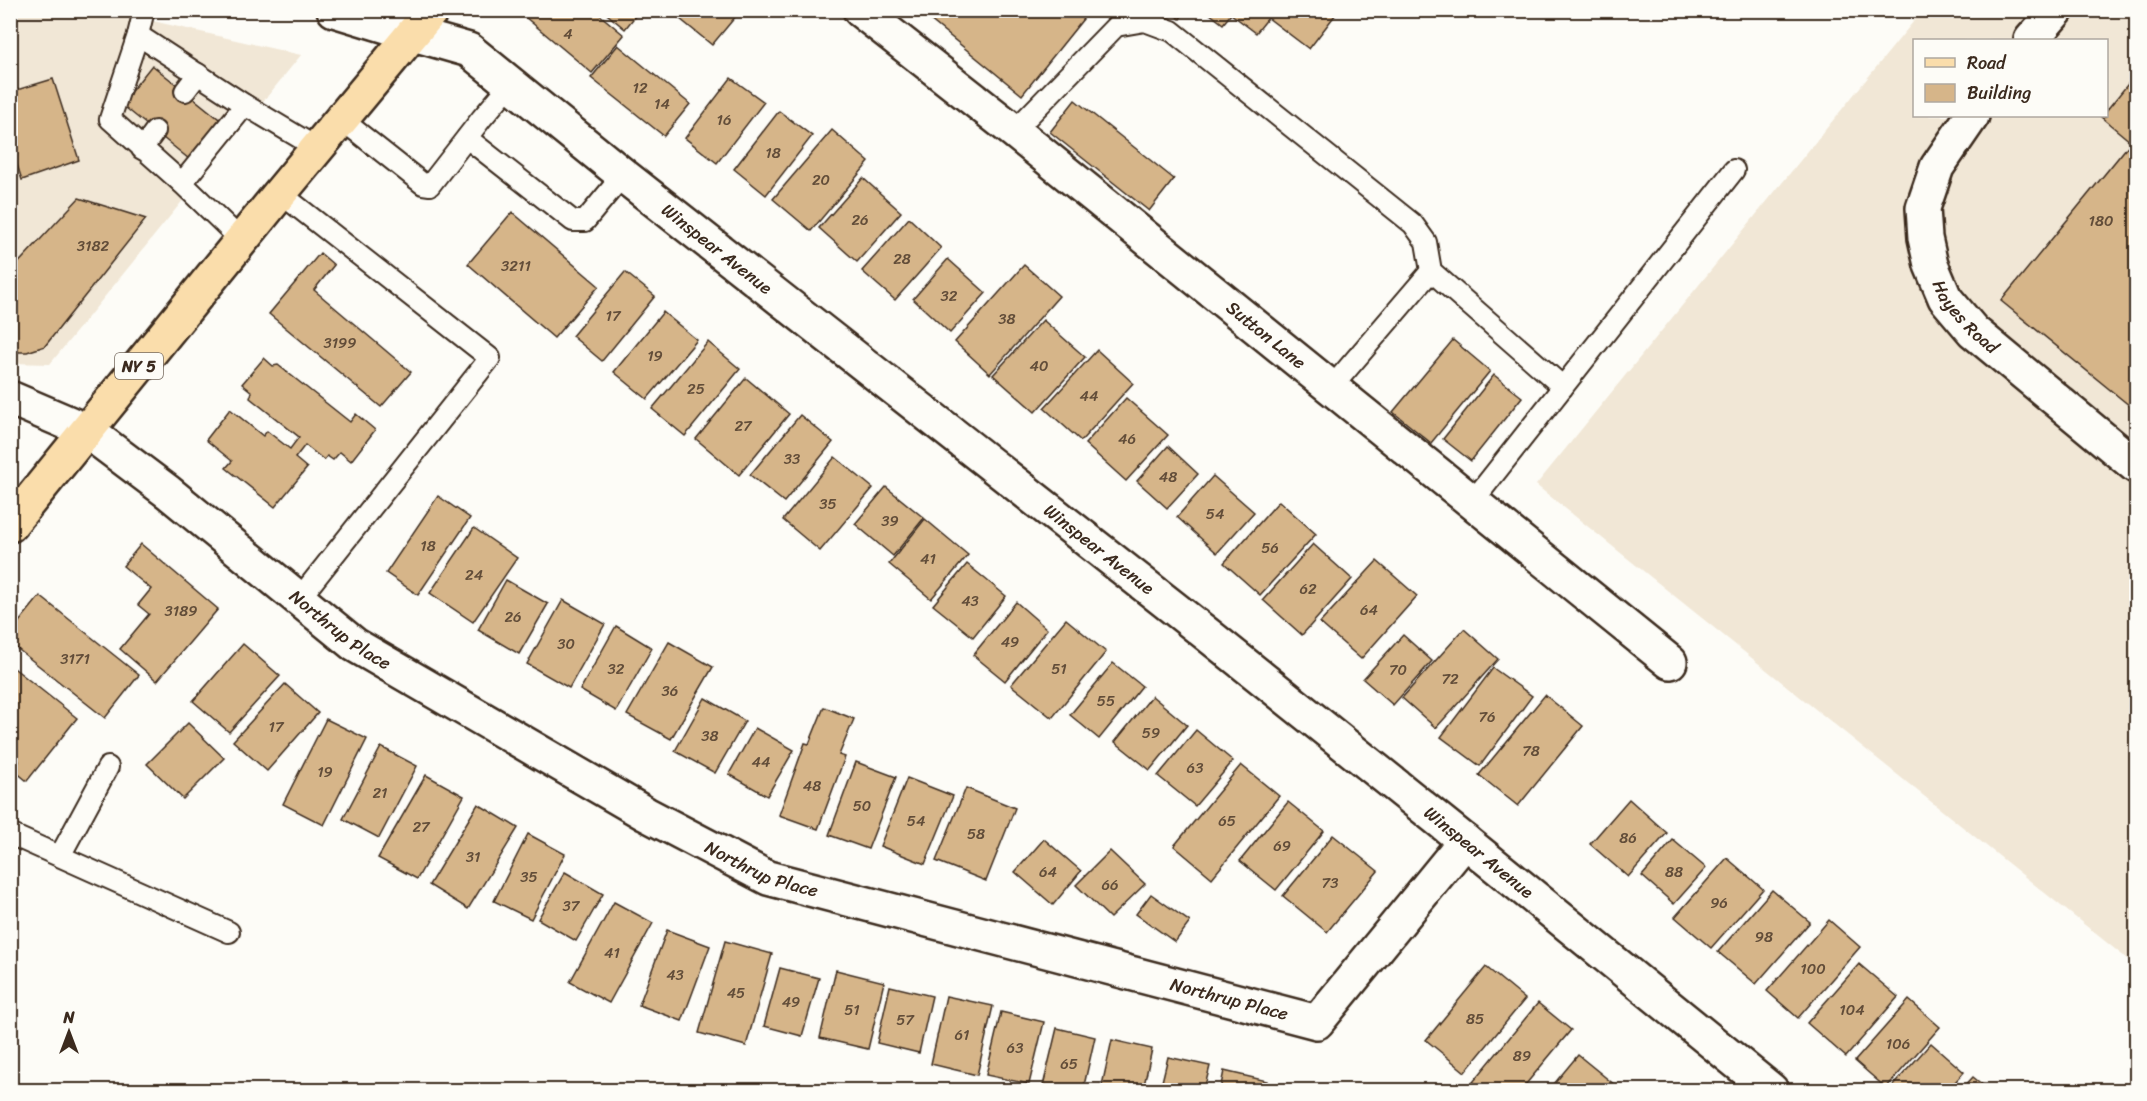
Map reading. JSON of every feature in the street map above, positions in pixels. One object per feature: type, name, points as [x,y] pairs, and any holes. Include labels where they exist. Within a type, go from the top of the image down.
[{"type":"main road","name":"NY 5","points":[[10,525],[280,193],[423,22]]},
{"type":"street","name":"Winspear Avenue","points":[[334,10],[423,22],[469,50],[623,175],[1208,635],[1771,1090]]},
{"type":"street","name":"Sutton Lane","points":[[860,10],[1014,131],[1670,662]]},
{"type":"street","points":[[2032,39],[2057,10]]},
{"type":"street","name":"Hayes Road","points":[[1971,117],[1937,167],[1923,208],[1925,238],[1931,265],[1945,298],[1973,331],[2136,465]]},
{"type":"street","name":"Northrup Place","points":[[10,398],[87,431],[168,492],[355,645],[646,813],[768,878],[1317,1022],[1465,841]]},
{"type":"lane","points":[[144,10],[110,119],[182,183],[242,241]]},
{"type":"lane","points":[[1014,131],[1116,26],[1145,21],[1172,31],[1413,224],[1426,242],[1431,271],[1563,387]]},
{"type":"lane","points":[[138,35],[244,105],[317,148]]},
{"type":"lane","points":[[185,91],[198,74]]},
{"type":"lane","points":[[341,119],[423,184],[430,185],[510,85]]},
{"type":"lane","points":[[182,183],[244,105]]},
{"type":"lane","points":[[142,149],[155,131]]},
{"type":"lane","points":[[467,138],[573,221],[585,221],[623,175]]},
{"type":"lane","points":[[1473,501],[1734,170]]},
{"type":"lane","points":[[280,193],[490,358],[299,599]]},
{"type":"lane","points":[[1331,388],[1431,271]]},
{"type":"lane","points":[[60,856],[108,767]]},
{"type":"lane","points":[[10,834],[229,932]]},
{"type":"shaded area","points":[[11,11],[109,11],[301,55],[50,364],[11,363]]},
{"type":"shaded area","points":[[1922,11],[2136,11],[2136,966],[1536,485]]},
{"type":"building","points":[[521,10],[594,10],[624,35],[592,73],[519,12]]},
{"type":"building","points":[[602,10],[640,10],[625,29]]},
{"type":"building","points":[[669,10],[741,10],[712,45]]},
{"type":"building","points":[[918,10],[1073,10],[1083,19],[1022,95]]},
{"type":"building","points":[[1168,10],[1186,10],[1180,19]]},
{"type":"building","points":[[1205,10],[1339,10],[1309,49],[1268,18],[1256,33],[1231,14],[1223,24]]},
{"type":"building","points":[[618,45],[690,104],[664,136],[591,78]]},
{"type":"building","points":[[152,65],[224,123],[194,163],[121,104]]},
{"type":"building","points":[[2136,74],[2136,398],[2130,406],[2001,301],[2131,142],[2101,117],[2108,117],[2108,109]]},
{"type":"building","points":[[731,78],[764,102],[717,163],[685,138]]},
{"type":"building","points":[[53,79],[79,160],[22,180],[10,143],[10,92]]},
{"type":"building","points":[[1075,100],[1174,179],[1149,211],[1050,132]]},
{"type":"building","points":[[779,111],[812,136],[766,195],[734,169]]},
{"type":"building","points":[[832,130],[869,162],[811,231],[773,199]]},
{"type":"building","points":[[863,178],[901,212],[857,262],[819,228]]},
{"type":"building","points":[[79,198],[146,219],[45,346],[27,352],[10,352],[10,272]]},
{"type":"building","points":[[512,212],[599,286],[554,338],[468,264]]},
{"type":"building","points":[[909,218],[941,248],[895,300],[862,271]]},
{"type":"building","points":[[320,253],[334,265],[314,290],[411,372],[381,407],[269,314]]},
{"type":"building","points":[[948,259],[986,293],[950,333],[913,299]]},
{"type":"building","points":[[1024,265],[1059,296],[990,374],[955,342]]},
{"type":"building","points":[[625,272],[655,296],[602,361],[572,336]]},
{"type":"building","points":[[663,312],[697,340],[647,399],[614,372]]},
{"type":"building","points":[[1043,320],[1085,357],[1035,412],[993,375]]},
{"type":"building","points":[[1453,340],[1490,371],[1431,443],[1393,412]]},
{"type":"building","points":[[708,342],[740,369],[685,436],[652,409]]},
{"type":"building","points":[[1097,350],[1133,383],[1081,441],[1044,408]]},
{"type":"building","points":[[264,358],[273,366],[278,365],[350,422],[356,414],[375,430],[351,461],[340,452],[333,460],[327,456],[324,460],[305,445],[295,458],[307,468],[275,507],[226,468],[232,461],[206,440],[230,409],[263,436],[267,431],[290,449],[299,437],[250,398],[252,392],[242,384]]},
{"type":"building","points":[[1494,375],[1522,397],[1471,461],[1443,439]]},
{"type":"building","points":[[746,378],[789,414],[739,475],[696,439]]},
{"type":"building","points":[[1126,398],[1168,435],[1126,481],[1085,444]]},
{"type":"building","points":[[800,415],[833,442],[784,502],[750,475]]},
{"type":"building","points":[[1168,446],[1198,474],[1167,508],[1137,481]]},
{"type":"building","points":[[835,457],[873,488],[820,551],[783,520]]},
{"type":"building","points":[[1213,476],[1254,512],[1217,553],[1177,517]]},
{"type":"building","points":[[886,487],[924,518],[893,556],[855,524]]},
{"type":"building","points":[[438,496],[470,518],[418,595],[386,573]]},
{"type":"building","points":[[1279,501],[1316,534],[1260,595],[1224,563]]},
{"type":"building","points":[[925,519],[968,555],[931,599],[889,564]]},
{"type":"building","points":[[474,528],[517,558],[473,622],[430,593]]},
{"type":"building","points":[[141,544],[218,609],[157,681],[120,649],[149,614],[138,605],[151,589],[123,566]]},
{"type":"building","points":[[1313,544],[1352,579],[1302,635],[1263,600]]},
{"type":"building","points":[[1377,561],[1417,596],[1361,659],[1320,623]]},
{"type":"building","points":[[967,564],[1006,596],[973,637],[933,605]]},
{"type":"building","points":[[506,580],[548,604],[519,654],[478,630]]},
{"type":"building","points":[[40,596],[139,675],[105,718],[10,643],[10,633]]},
{"type":"building","points":[[563,600],[605,624],[569,688],[527,664]]},
{"type":"building","points":[[1016,602],[1047,629],[1005,681],[973,655]]},
{"type":"building","points":[[1066,619],[1106,652],[1052,718],[1011,685]]},
{"type":"building","points":[[616,626],[652,648],[616,711],[580,690]]},
{"type":"building","points":[[1464,629],[1498,659],[1436,728],[1402,698]]},
{"type":"building","points":[[1403,635],[1432,661],[1393,705],[1363,679]]},
{"type":"building","points":[[669,642],[713,667],[671,739],[627,715]]},
{"type":"building","points":[[243,644],[280,676],[229,732],[193,701]]},
{"type":"building","points":[[1113,663],[1142,686],[1099,739],[1070,715]]},
{"type":"building","points":[[10,665],[77,718],[27,781],[15,771],[19,761],[10,755]]},
{"type":"building","points":[[1493,668],[1532,696],[1480,766],[1441,737]]},
{"type":"building","points":[[285,684],[318,713],[267,771],[233,741]]},
{"type":"building","points":[[1545,695],[1583,726],[1518,806],[1479,775]]},
{"type":"building","points":[[1152,696],[1187,725],[1150,770],[1115,742]]},
{"type":"building","points":[[705,698],[745,721],[715,773],[675,751]]},
{"type":"building","points":[[824,707],[854,719],[839,755],[845,757],[818,829],[779,815],[805,743],[809,744]]},
{"type":"building","points":[[326,719],[367,739],[324,825],[283,804]]},
{"type":"building","points":[[188,723],[224,758],[183,799],[147,764]]},
{"type":"building","points":[[755,728],[794,750],[767,796],[729,774]]},
{"type":"building","points":[[1196,730],[1233,761],[1195,806],[1158,776]]},
{"type":"building","points":[[381,747],[417,766],[379,838],[343,819]]},
{"type":"building","points":[[856,762],[896,777],[868,849],[829,835]]},
{"type":"building","points":[[1241,765],[1279,796],[1212,878],[1174,846]]},
{"type":"building","points":[[426,775],[464,796],[417,879],[378,858]]},
{"type":"building","points":[[907,778],[953,796],[925,864],[880,846]]},
{"type":"building","points":[[966,788],[1015,808],[986,881],[936,861]]},
{"type":"building","points":[[1629,799],[1667,833],[1628,877],[1590,844]]},
{"type":"building","points":[[1288,802],[1324,831],[1276,890],[1240,861]]},
{"type":"building","points":[[478,804],[518,828],[468,909],[429,885]]},
{"type":"building","points":[[528,834],[565,854],[531,919],[494,901]]},
{"type":"building","points":[[1333,835],[1378,871],[1327,932],[1283,896]]},
{"type":"building","points":[[1044,839],[1081,871],[1053,905],[1015,872]]},
{"type":"building","points":[[1673,840],[1706,868],[1674,904],[1642,876]]},
{"type":"building","points":[[1110,851],[1145,884],[1110,918],[1076,885]]},
{"type":"building","points":[[1727,858],[1763,889],[1711,948],[1675,917]]},
{"type":"building","points":[[565,872],[603,894],[576,941],[538,919]]},
{"type":"building","points":[[1772,890],[1810,922],[1756,984],[1718,952]]},
{"type":"building","points":[[1151,894],[1190,922],[1175,942],[1136,914]]},
{"type":"building","points":[[614,902],[653,923],[609,1003],[570,982]]},
{"type":"building","points":[[1829,920],[1860,947],[1798,1018],[1767,991]]},
{"type":"building","points":[[667,930],[710,946],[682,1021],[639,1005]]},
{"type":"building","points":[[725,941],[772,954],[746,1046],[699,1033]]},
{"type":"building","points":[[1859,964],[1898,997],[1846,1057],[1807,1023]]},
{"type":"building","points":[[1486,967],[1525,999],[1465,1072],[1426,1040]]},
{"type":"building","points":[[780,968],[819,978],[802,1036],[764,1026]]},
{"type":"building","points":[[836,970],[884,982],[868,1049],[820,1038]]},
{"type":"building","points":[[890,986],[932,996],[919,1053],[877,1043]]},
{"type":"building","points":[[946,996],[993,1006],[977,1075],[931,1064]]},
{"type":"building","points":[[1909,1000],[1940,1027],[1886,1088],[1855,1061]]},
{"type":"building","points":[[1538,1003],[1571,1030],[1521,1090],[1484,1090],[1473,1082]]},
{"type":"building","points":[[1001,1012],[1044,1022],[1029,1084],[986,1075]]},
{"type":"building","points":[[1057,1028],[1095,1037],[1083,1090],[1042,1090]]},
{"type":"building","points":[[1112,1040],[1152,1049],[1143,1090],[1101,1090]]},
{"type":"building","points":[[1931,1043],[1964,1072],[1948,1090],[1889,1090]]},
{"type":"building","points":[[1578,1055],[1621,1090],[1549,1090]]},
{"type":"building","points":[[1168,1057],[1210,1066],[1204,1090],[1160,1090]]},
{"type":"building","points":[[1224,1071],[1267,1081],[1265,1090],[1220,1090]]},
{"type":"building","points":[[1973,1077],[1989,1090],[1961,1090]]}]
